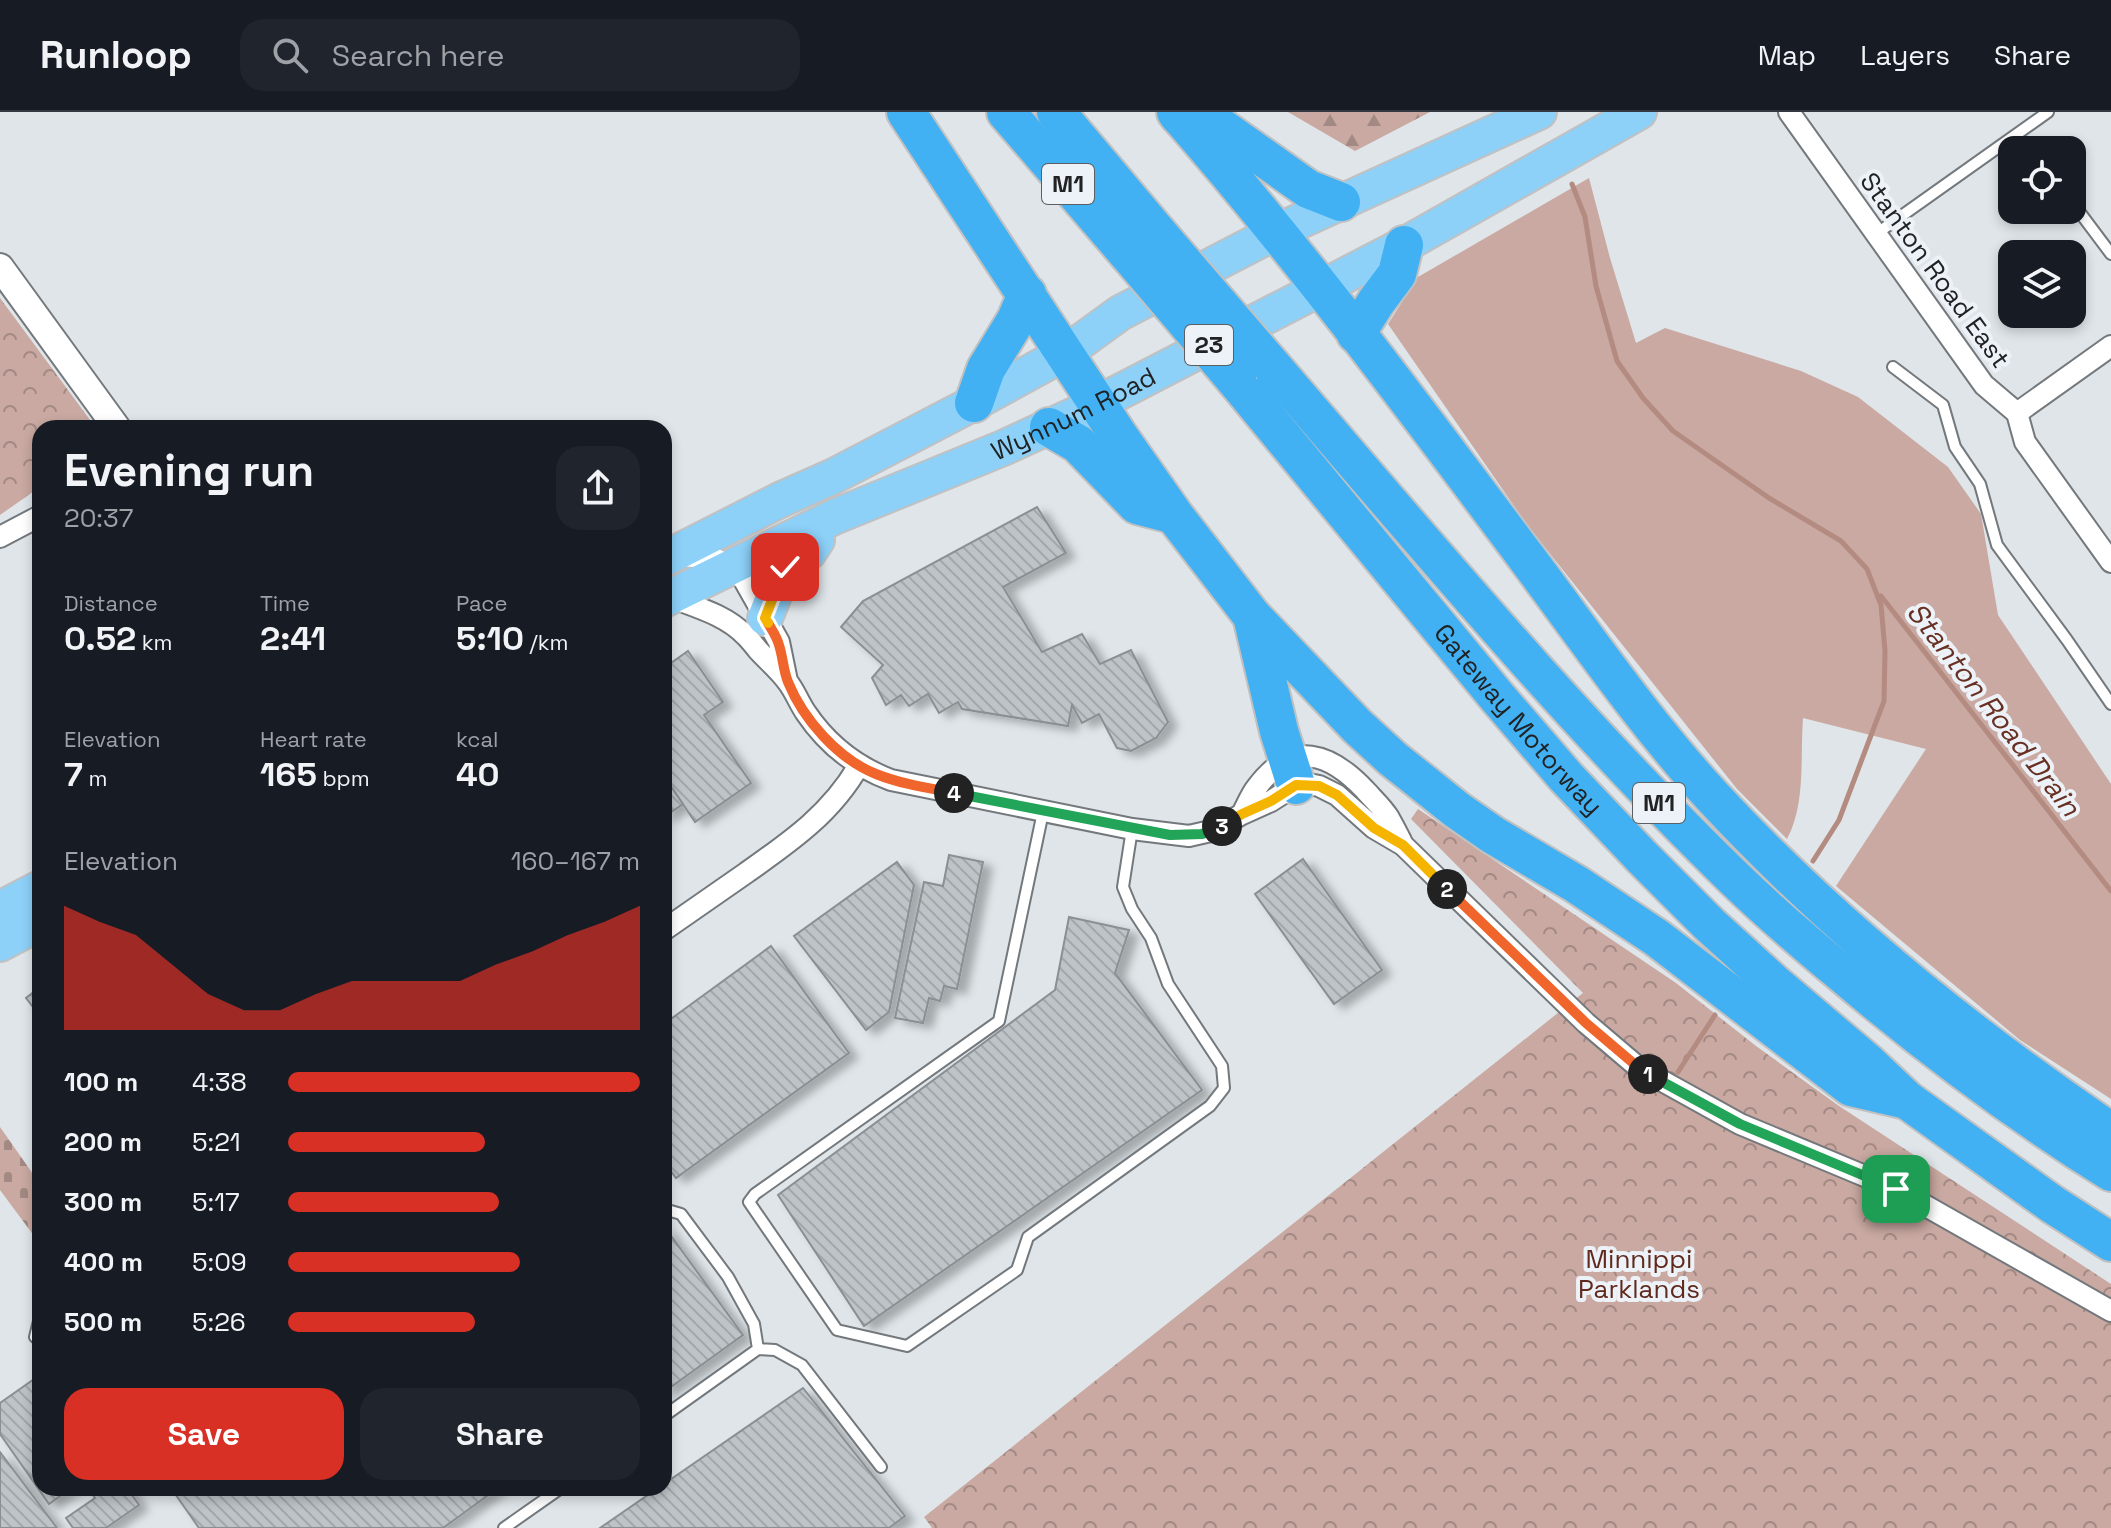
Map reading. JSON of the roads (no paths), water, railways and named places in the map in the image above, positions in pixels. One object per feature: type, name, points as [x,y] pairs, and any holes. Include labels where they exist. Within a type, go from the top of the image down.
[{"type":"highway","points":[[906,112],[1174,515],[1252,616],[1357,726],[1457,810],[1657,938],[1851,1087],[1907,1100]]},
{"type":"highway","name":"Gateway Motorway","points":[[1006,112],[1238,383],[1498,698],[1566,777],[1641,856],[1709,924],[1907,1100],[2052,1204],[2111,1242]]},
{"type":"highway","name":"Gateway Motorway","points":[[1056,112],[1438,560],[1657,801],[1737,881],[1899,1021],[1999,1097],[2111,1172]]},
{"type":"highway","points":[[1177,114],[1219,126],[1308,189],[1341,202]]},
{"type":"highway","points":[[1177,114],[1276,232],[1638,707],[1720,804],[1876,954],[2047,1089],[2111,1132]]},
{"type":"highway","points":[[1356,334],[1397,274],[1404,245]]},
{"type":"highway","points":[[974,403],[986,369],[1016,320],[1027,294]]},
{"type":"highway","points":[[1049,427],[1078,444],[1137,505],[1174,515]]},
{"type":"highway","points":[[1252,616],[1292,773]]},
{"type":"main road","name":"Wynnum Road","points":[[672,554],[832,477],[974,403],[1065,353],[1120,313],[1276,232],[1539,112]]},
{"type":"main road","name":"Wynnum Road","points":[[672,596],[834,517],[1003,448],[1098,403],[1404,245],[1639,112]]},
{"type":"main road","points":[[765,618],[785,567],[809,552],[834,517]]},
{"type":"main road","points":[[0,909],[32,892]]},
{"type":"main road","points":[[0,944],[32,927]]},
{"type":"street","name":"Stanton Road East","points":[[1793,118],[1984,385],[2017,413],[2025,442],[2111,562]]},
{"type":"street","points":[[0,267],[111,420]]},
{"type":"street","points":[[2017,413],[2111,346]]},
{"type":"street","points":[[0,537],[32,520]]},
{"type":"street","points":[[672,557],[714,558],[732,567],[750,590],[779,642],[787,681]]},
{"type":"street","points":[[672,600],[728,621],[746,635],[787,681],[816,727],[859,765],[891,780],[1170,835],[1202,834],[1242,814],[1256,787],[1276,768],[1292,773],[1309,784],[1328,789],[1374,828],[1403,845],[1586,1023],[1639,1068],[1740,1124],[1896,1189],[2111,1311]]},
{"type":"street","points":[[1292,773],[1313,756],[1334,763],[1388,815],[1403,845]]},
{"type":"street","points":[[672,924],[818,819],[834,802],[859,765]]},
{"type":"lane","points":[[1876,234],[2048,112]]},
{"type":"lane","points":[[2086,221],[2111,254]]},
{"type":"lane","points":[[1893,367],[1943,405],[1955,447],[1980,484],[1997,545],[2111,704]]},
{"type":"lane","points":[[1043,812],[999,1021],[755,1194],[749,1202],[837,1330],[907,1346],[1017,1270],[1028,1237],[1210,1106],[1224,1088],[1222,1066],[1168,984],[1151,938],[1132,909],[1123,887],[1132,829]]},
{"type":"lane","points":[[672,1211],[681,1214],[728,1277],[754,1324],[758,1349]]},
{"type":"lane","points":[[672,1410],[758,1349],[775,1350],[802,1365],[881,1467]]},
{"type":"lane","points":[[504,1528],[550,1496]]},
{"type":"waterway","name":"Stanton Road Drain","points":[[1572,184],[1585,217],[1596,286],[1617,361],[1643,398],[1673,431],[1769,498],[1841,541],[1867,569],[1881,605],[1885,651],[1884,701],[1839,820],[1813,861]]},
{"type":"waterway","name":"Stanton Road Drain","points":[[1881,596],[2111,891]]},
{"type":"waterway","points":[[1678,1072],[1715,1015]]},
{"type":"park label","name":"Minnippi Parklands","points":[[1639,1274]]}]
